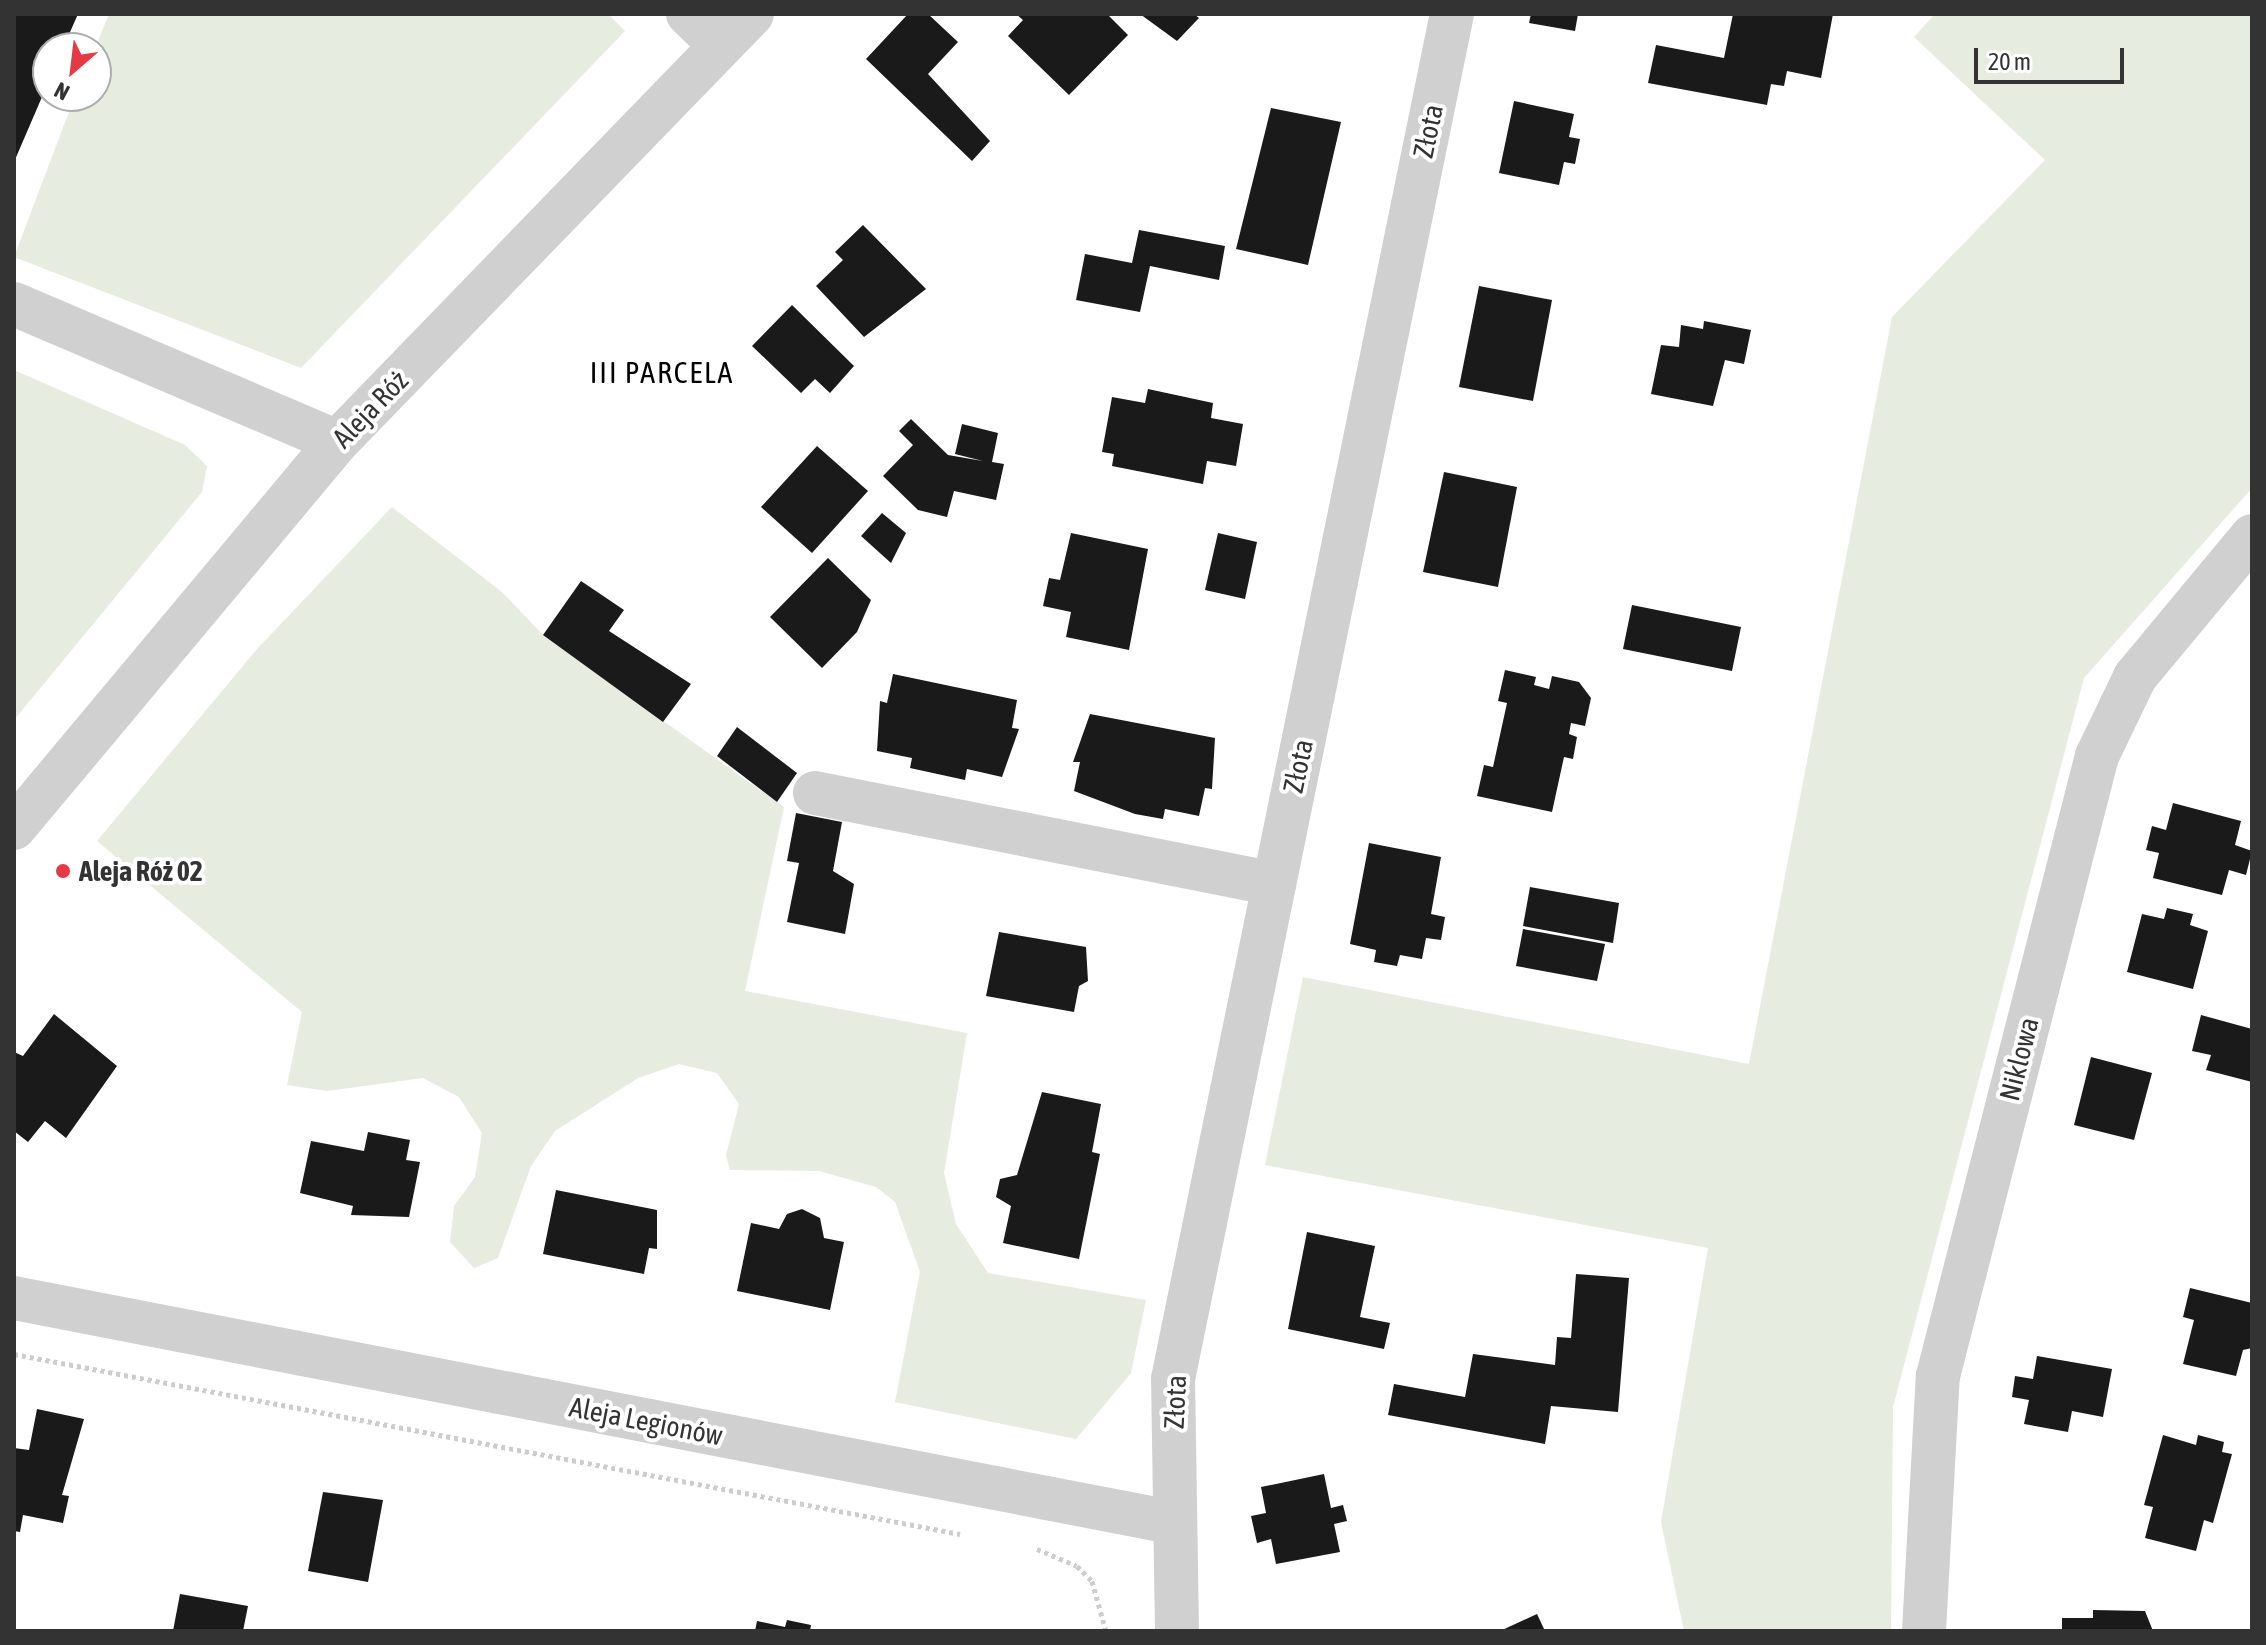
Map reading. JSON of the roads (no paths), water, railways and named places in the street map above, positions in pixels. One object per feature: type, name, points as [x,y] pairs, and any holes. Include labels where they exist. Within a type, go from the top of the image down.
[{"type":"street","points":[[688,14],[721,46]]},
{"type":"street","name":"Aleja Róż","points":[[14,828],[337,442],[752,14]]},
{"type":"street","name":"Złota","points":[[1171,1522],[1173,1379],[1452,14]]},
{"type":"street","points":[[14,304],[337,442]]},
{"type":"street","name":"Niklowa","points":[[1924,1631],[1938,1376],[2097,756],[2135,677],[2252,536]]},
{"type":"street","points":[[815,793],[1274,884]]},
{"type":"street","name":"Aleja Legionów","points":[[14,1298],[1171,1522]]},
{"type":"street","points":[[1171,1522],[1177,1631]]},
{"type":"place","name":"Aleja Róż 02","points":[[63,871]]},
{"type":"district","name":"III PARCELA","points":[[662,372]]}]
